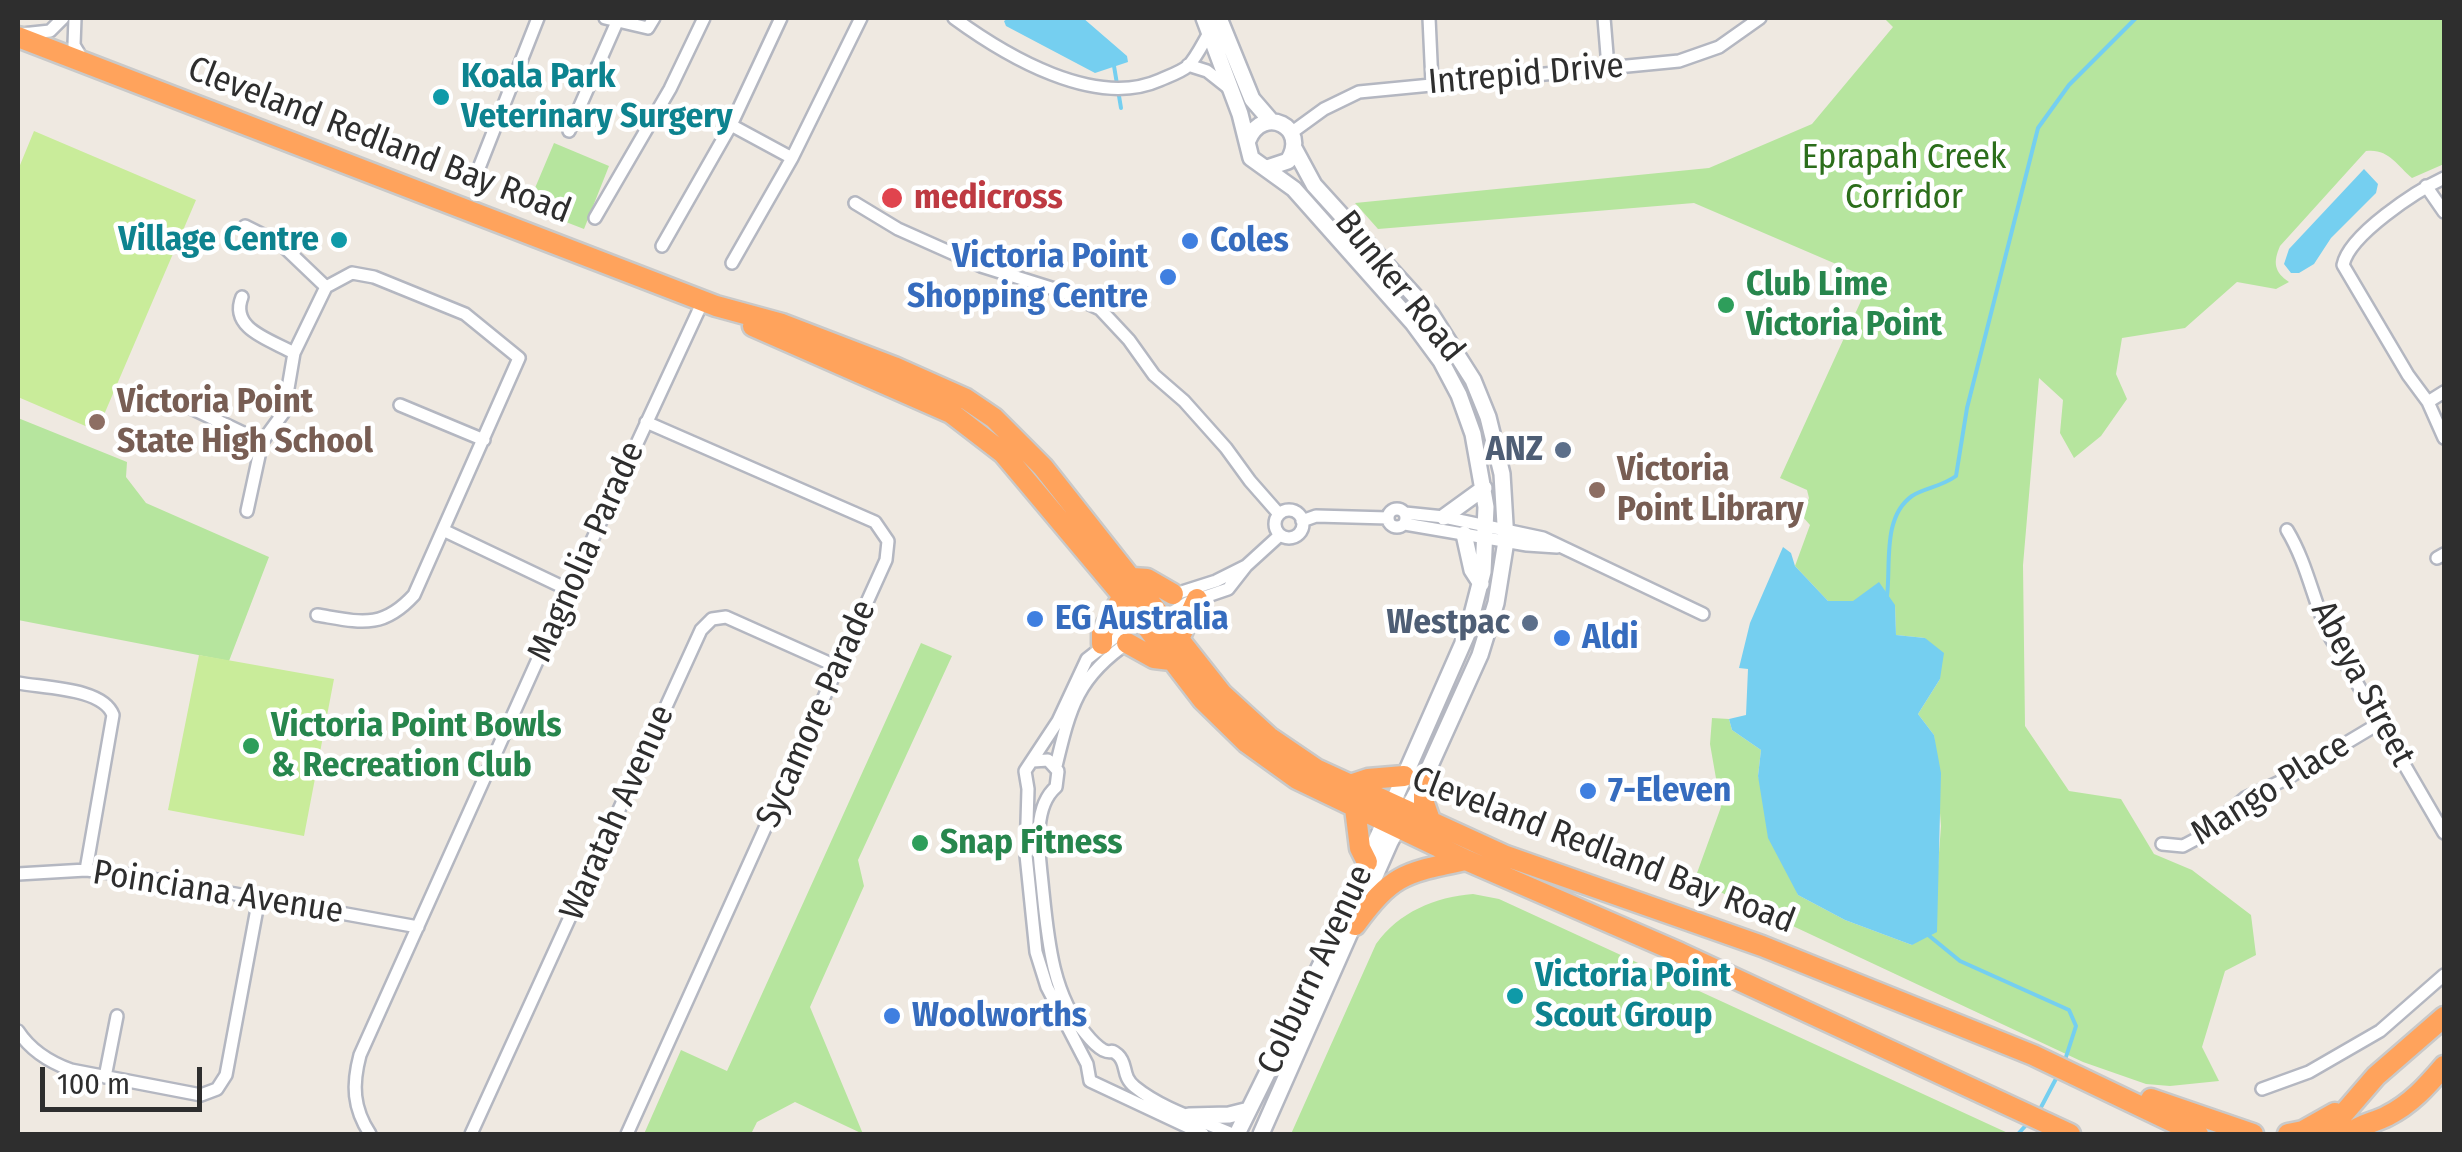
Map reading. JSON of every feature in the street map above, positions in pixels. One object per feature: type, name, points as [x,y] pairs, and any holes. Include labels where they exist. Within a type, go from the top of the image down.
[{"type":"highway","name":"Cleveland Redland Bay Road","points":[[18,36],[710,304],[778,339],[951,413],[1003,452],[1128,587],[1151,618],[1171,660],[1214,713],[1264,757],[1297,779],[1355,808],[1431,823],[1569,880],[1762,946],[2177,1116]]},
{"type":"highway","points":[[1102,644],[1102,633],[1128,587],[1147,579],[1174,594]]},
{"type":"highway","points":[[1179,639],[1196,600]]},
{"type":"highway","name":"Cleveland Redland Bay Road","points":[[1151,618],[1179,639],[1247,718],[1292,754],[1350,785],[1466,860],[1680,953],[2064,1131]]},
{"type":"highway","points":[[1128,643],[1154,658],[1171,660]]},
{"type":"highway","points":[[1350,785],[1368,778],[1414,777],[1431,823]]},
{"type":"highway","points":[[1355,808],[1360,848],[1368,862]]},
{"type":"highway","points":[[1355,925],[1380,892],[1395,880],[1425,867],[1466,860]]},
{"type":"highway","points":[[2326,1134],[2401,1052],[2444,1017]]},
{"type":"highway","points":[[2349,1134],[2408,1104],[2444,1066]]},
{"type":"highway","points":[[2288,1134],[2326,1120],[2364,1090]]},
{"type":"highway","points":[[2177,1116],[2198,1134]]},
{"type":"highway","points":[[2177,1116],[2253,1134]]},
{"type":"main road","points":[[1219,18],[1252,99],[1271,122]]},
{"type":"main road","points":[[1206,26],[1232,91],[1252,158],[1267,168],[1282,166],[1293,140],[1283,124],[1271,122],[1256,127],[1248,140]]},
{"type":"main road","name":"Bunker Road","points":[[1293,140],[1314,185],[1431,314],[1473,380],[1498,457],[1506,535],[1492,621],[1395,817]]},
{"type":"main road","name":"Bunker Road","points":[[1267,168],[1294,189],[1432,348],[1466,413],[1484,488],[1486,532],[1481,584],[1414,777]]},
{"type":"main road","points":[[1444,517],[1484,488]]},
{"type":"main road","points":[[1464,534],[1472,570],[1481,584]]},
{"type":"main road","name":"Colburn Avenue","points":[[1234,1134],[1368,862],[1395,817]]},
{"type":"main road","name":"Colburn Avenue","points":[[1261,1134],[1355,925],[1395,817]]},
{"type":"main road","points":[[1189,1116],[1249,1110]]},
{"type":"street","points":[[18,36],[44,34],[63,18]]},
{"type":"street","points":[[76,18],[74,44],[87,64]]},
{"type":"street","points":[[477,173],[538,18]]},
{"type":"street","points":[[569,131],[611,20],[648,28],[654,18]]},
{"type":"street","points":[[595,218],[670,89],[704,18]]},
{"type":"street","points":[[662,246],[731,126],[781,18]]},
{"type":"street","points":[[732,263],[792,158],[861,18]]},
{"type":"street","points":[[954,18],[1018,59],[1096,88],[1150,84],[1188,66],[1208,71],[1232,91]]},
{"type":"street","points":[[1429,18],[1432,84]]},
{"type":"street","points":[[1604,18],[1608,67]]},
{"type":"street","name":"Intrepid Drive","points":[[1293,140],[1324,110],[1359,92],[1679,60],[1700,55],[1740,34],[1760,18]]},
{"type":"street","points":[[1188,66],[1206,26]]},
{"type":"street","points":[[731,126],[792,158]]},
{"type":"street","points":[[2444,178],[2426,186],[2348,248],[2343,266],[2428,402],[2444,438]]},
{"type":"street","points":[[2426,186],[2444,212]]},
{"type":"street","points":[[855,203],[898,230],[981,266],[1064,292],[1100,310],[1154,375],[1184,401],[1226,448],[1279,514]]},
{"type":"street","points":[[245,226],[281,244],[326,287]]},
{"type":"street","points":[[247,511],[262,442],[284,412],[294,353],[326,287],[352,273],[374,277],[464,314],[518,358],[414,595],[384,620],[362,623],[318,615]]},
{"type":"street","points":[[242,296],[238,307],[240,320],[294,353]]},
{"type":"street","name":"Magnolia Parade","points":[[370,1134],[356,1103],[354,1078],[360,1055],[646,422],[710,304]]},
{"type":"street","points":[[2428,402],[2444,392]]},
{"type":"street","points":[[400,405],[484,440]]},
{"type":"street","points":[[193,409],[262,442]]},
{"type":"street","name":"Sycamore Parade","points":[[628,1134],[886,560],[888,542],[875,522],[646,422]]},
{"type":"street","points":[[1302,521],[1316,516],[1388,518],[1395,509],[1405,518],[1464,534],[1486,532]]},
{"type":"street","points":[[1279,514],[1292,511],[1302,521]]},
{"type":"street","points":[[1279,514],[1275,522],[1280,535],[1287,538],[1296,536],[1302,521]]},
{"type":"street","points":[[1405,518],[1444,517],[1486,532],[1557,547],[1704,614]]},
{"type":"street","points":[[443,530],[569,590]]},
{"type":"street","name":"Abeya Street","points":[[2287,530],[2302,556],[2318,611],[2330,635],[2444,833]]},
{"type":"street","points":[[1234,1134],[1140,1091],[1124,1074],[1122,1059],[1085,1033],[1070,1008],[1050,949],[1039,848],[1040,821],[1048,793],[1059,782],[1056,766],[1068,720],[1087,678],[1128,643],[1174,594],[1216,582],[1246,566],[1280,535]]},
{"type":"street","points":[[1124,1074],[1110,1088],[1090,1081],[1088,1064],[1048,987],[1036,952],[1026,855],[1028,788],[1024,771],[1058,721],[1084,664],[1102,644],[1151,618],[1228,589],[1246,566]]},
{"type":"street","name":"Waratah Avenue","points":[[470,1134],[480,1121],[701,630],[712,619],[726,616],[838,667]]},
{"type":"street","points":[[18,683],[96,696],[109,704],[113,715],[86,870]]},
{"type":"street","name":"Mango Place","points":[[2162,844],[2183,846],[2198,838],[2245,798],[2378,724]]},
{"type":"street","points":[[1033,761],[1048,760],[1056,766]]},
{"type":"street","points":[[1028,788],[1037,794],[1048,793]]},
{"type":"street","name":"Poinciana Avenue","points":[[18,874],[86,870],[130,875],[418,927]]},
{"type":"street","points":[[18,1031],[52,1063],[201,1095],[217,1089],[226,1075],[258,898]]},
{"type":"street","points":[[2262,1089],[2310,1072],[2380,1031],[2444,975]]},
{"type":"street","points":[[105,1076],[116,1016]]},
{"type":"street","points":[[1088,1064],[1104,1050]]},
{"type":"street","points":[[1110,1088],[1203,1134]]},
{"type":"green space","name":"Eprapah Creek Corridor","points":[[1884,18],[2444,18],[2444,164],[2412,178],[2386,155],[2366,151],[2280,246],[2276,266],[2289,282],[2276,289],[2237,282],[2185,328],[2122,338],[2116,374],[2127,399],[2101,436],[2074,458],[2060,433],[2063,400],[2039,378],[2023,565],[2025,726],[2069,791],[2121,799],[2154,854],[2192,870],[2251,915],[2256,955],[2225,971],[2202,1047],[2219,1081],[2146,1084],[2083,1062],[1701,883],[1697,873],[1721,807],[1710,744],[1712,718],[1729,719],[1732,730],[1761,750],[1758,776],[1798,895],[1845,920],[1912,945],[1936,893],[1941,826],[1934,735],[1918,714],[1940,679],[1925,638],[1896,635],[1895,605],[1828,601],[1795,566],[1810,525],[1802,516],[1809,498],[1807,490],[1780,478],[1871,279],[1694,203],[1378,229],[1355,203],[1709,168],[1812,124],[1893,27]]},
{"type":"green space","points":[[34,131],[196,200],[97,431],[18,397],[18,170]]},
{"type":"green space","points":[[554,143],[609,166],[584,229],[527,207]]},
{"type":"green space","points":[[18,418],[127,462],[126,477],[146,503],[269,557],[229,661],[18,620]]},
{"type":"green space","points":[[921,643],[952,656],[858,860],[864,886],[810,1007],[863,1134],[795,1102],[757,1122],[751,1134],[644,1134],[681,1050],[727,1071]]},
{"type":"green space","name":"Victoria Point Bowls & Recreation Club","points":[[199,655],[334,679],[304,836],[168,810]]},
{"type":"green space","points":[[1473,894],[1499,899],[2010,1134],[1291,1134],[1376,944],[1396,923],[1419,908]]},
{"type":"water","points":[[1083,18],[1127,56],[1128,62],[1095,73],[1006,26],[1004,21]]},
{"type":"water","points":[[2364,169],[2378,184],[2376,193],[2331,238],[2314,264],[2291,273],[2284,264],[2289,249]]},
{"type":"water","points":[[1783,547],[1828,601],[1853,601],[1879,582],[1895,605],[1896,635],[1925,638],[1944,653],[1940,679],[1918,714],[1934,735],[1941,773],[1937,932],[1912,945],[1845,920],[1798,895],[1768,838],[1758,776],[1761,750],[1732,730],[1729,719],[1746,715],[1748,669],[1739,668],[1750,623]]},
{"type":"waterway","points":[[1887,596],[1892,529],[1902,505],[1912,496],[1956,476],[1967,408],[2038,128],[2069,85],[2136,18]]},
{"type":"waterway","points":[[1114,66],[1121,108]]},
{"type":"waterway","points":[[1927,934],[1960,961],[2069,1010],[2076,1026],[2065,1060]]},
{"type":"waterway","points":[[2038,1113],[2059,1073]]},
{"type":"waterway","points":[[2018,1134],[2028,1123]]},
{"type":"place","name":"Koala Park Veterinary Surgery","points":[[441,97]]},
{"type":"place","name":"medicross","points":[[892,198]]},
{"type":"place","name":"Village Centre","points":[[339,240]]},
{"type":"place","name":"Coles","points":[[1190,241]]},
{"type":"place","name":"Victoria Point Shopping Centre","points":[[1168,277]]},
{"type":"place","name":"Club Lime Victoria Point","points":[[1726,305]]},
{"type":"place","name":"Victoria Point State High School","points":[[97,422]]},
{"type":"place","name":"ANZ","points":[[1563,450]]},
{"type":"place","name":"Victoria Point Library","points":[[1597,490]]},
{"type":"place","name":"EG Australia","points":[[1035,619]]},
{"type":"place","name":"Westpac","points":[[1530,623]]},
{"type":"place","name":"Aldi","points":[[1562,638]]},
{"type":"place","name":"Victoria Point Bowls & Recreation Club","points":[[251,746]]},
{"type":"place","name":"7-Eleven","points":[[1588,791]]},
{"type":"place","name":"Snap Fitness","points":[[920,843]]},
{"type":"place","name":"Victoria Point Scout Group","points":[[1515,996]]},
{"type":"place","name":"Woolworths","points":[[892,1016]]}]
